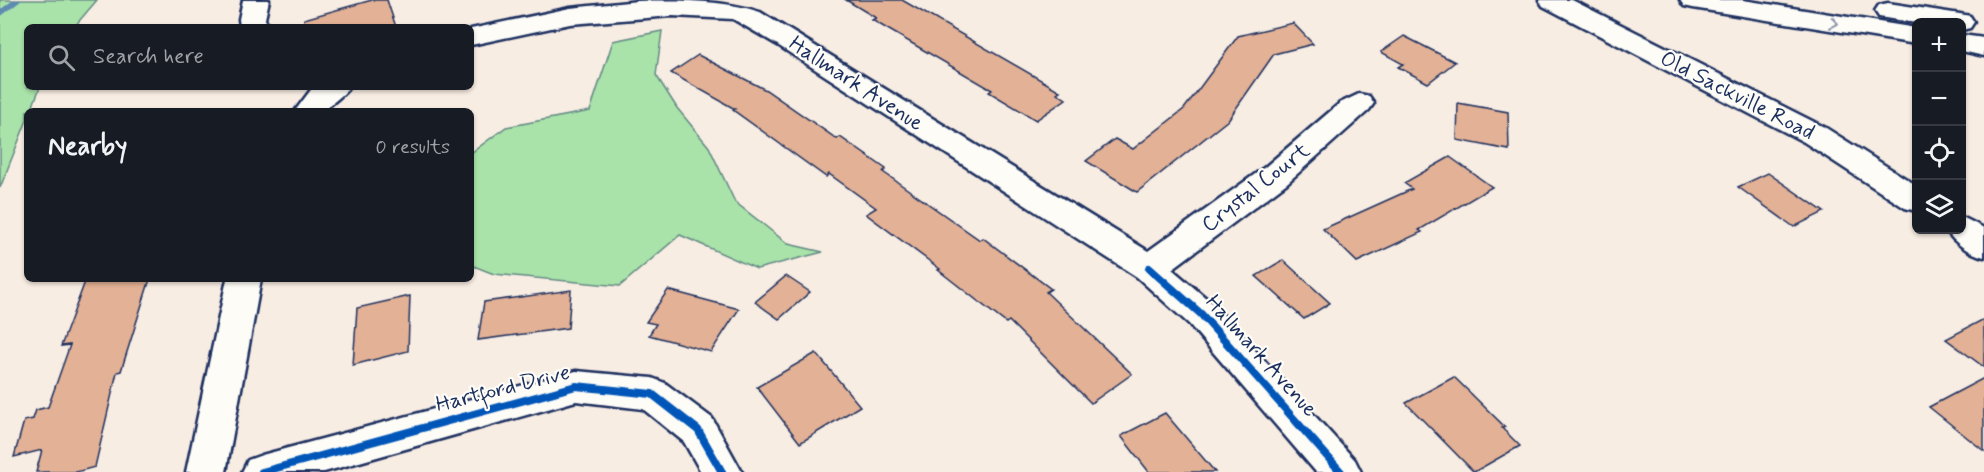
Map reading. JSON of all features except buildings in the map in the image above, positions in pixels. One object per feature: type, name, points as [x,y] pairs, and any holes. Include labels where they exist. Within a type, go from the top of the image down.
[{"type":"main road","points":[[253,24],[255,0]]},
{"type":"main road","name":"Hallmark Avenue","points":[[474,36],[575,10],[642,0],[694,3],[738,12],[786,38],[1149,268],[1201,314],[1341,472]]},
{"type":"main road","name":"Old Sackville Road","points":[[1552,0],[1815,135],[1912,197]]},
{"type":"main road","points":[[1693,0],[1912,35]]},
{"type":"main road","points":[[1818,0],[1930,18]]},
{"type":"main road","points":[[1966,24],[1984,26]]},
{"type":"main road","points":[[1966,45],[1984,47]]},
{"type":"main road","name":"Crystal Court","points":[[1149,268],[1241,203],[1312,146],[1342,114],[1359,103]]},
{"type":"main road","points":[[1966,232],[1984,245]]},
{"type":"main road","points":[[206,472],[243,282]]},
{"type":"main road","name":"Hartford Drive","points":[[262,472],[576,386],[651,394],[698,430],[722,472]]},
{"type":"green space","points":[[0,0],[97,0],[77,24],[24,24],[24,90],[39,90],[32,108],[24,108],[24,128],[0,188]]},
{"type":"green space","points":[[662,31],[656,75],[677,108],[709,147],[735,202],[788,244],[823,252],[757,269],[680,235],[620,286],[494,274],[474,266],[474,151],[506,127],[590,111],[613,41]]},
{"type":"waterway","points":[[0,14],[18,0]]},
{"type":"cycle path","points":[[1149,268],[1201,314],[1341,472]]},
{"type":"cycle path","points":[[262,472],[576,386],[652,394],[698,430],[722,472]]}]
